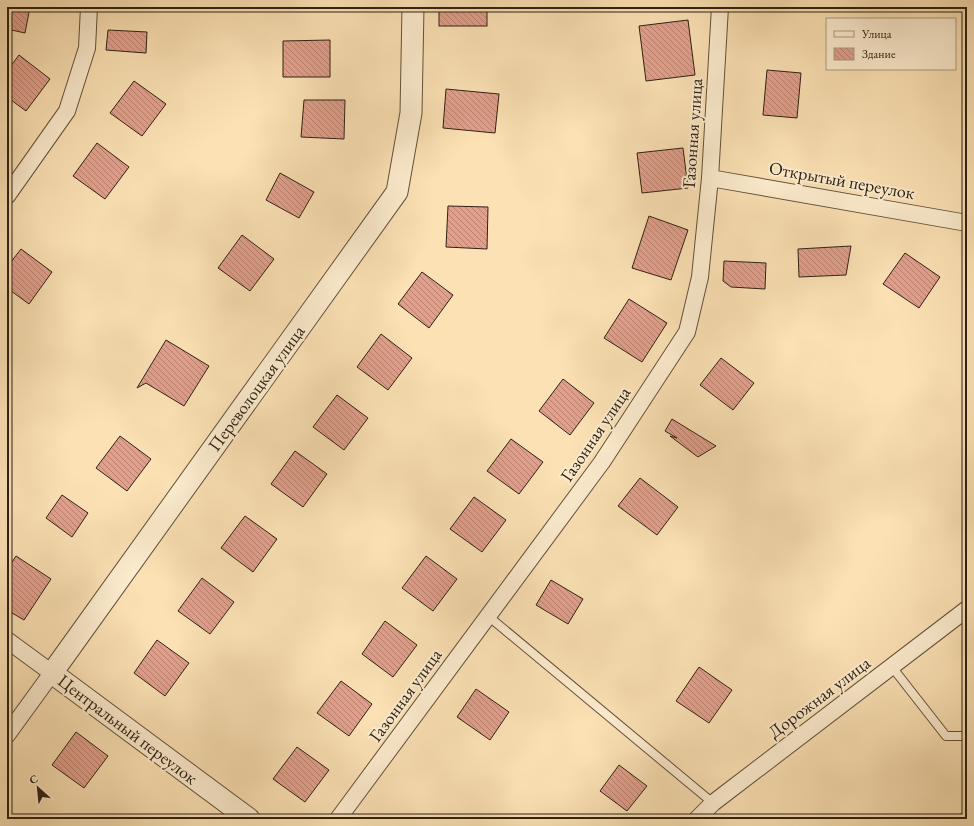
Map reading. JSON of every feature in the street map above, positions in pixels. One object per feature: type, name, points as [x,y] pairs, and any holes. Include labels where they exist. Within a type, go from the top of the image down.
[{"type":"street","points":[[7,196],[67,111],[86,48],[89,7]]},
{"type":"street","name":"Переволоцкая улица","points":[[7,735],[397,192],[411,112],[413,7]]},
{"type":"street","name":"Газонная улица","points":[[338,819],[602,462],[687,332],[700,277],[710,178],[720,7]]},
{"type":"street","name":"Открытый переулок","points":[[710,178],[967,223]]},
{"type":"street","name":"Дорожная улица","points":[[697,819],[713,803],[967,609]]},
{"type":"street","name":"Центральный переулок","points":[[7,640],[249,819]]},
{"type":"lane","points":[[488,616],[713,803]]},
{"type":"lane","points":[[892,667],[946,736],[967,736]]},
{"type":"building","points":[[7,7],[30,7],[25,33],[7,29]]},
{"type":"building","points":[[439,7],[487,7],[487,26],[439,26]]},
{"type":"building","points":[[688,20],[695,75],[646,81],[639,26]]},
{"type":"building","points":[[108,30],[147,32],[146,53],[106,50]]},
{"type":"building","points":[[330,40],[330,77],[283,77],[283,41]]},
{"type":"building","points":[[19,55],[50,79],[26,111],[7,97],[7,71]]},
{"type":"building","points":[[767,70],[801,73],[797,118],[763,115]]},
{"type":"building","points":[[134,81],[166,104],[142,136],[110,113]]},
{"type":"building","points":[[446,89],[499,94],[495,133],[443,128]]},
{"type":"building","points":[[304,100],[345,100],[344,139],[301,137]]},
{"type":"building","points":[[97,143],[129,167],[105,199],[73,176]]},
{"type":"building","points":[[683,148],[688,188],[642,193],[637,153]]},
{"type":"building","points":[[280,173],[314,192],[299,218],[266,200]]},
{"type":"building","points":[[448,206],[488,207],[487,249],[446,247]]},
{"type":"building","points":[[649,216],[688,230],[671,280],[632,268]]},
{"type":"building","points":[[242,235],[274,259],[250,291],[218,268]]},
{"type":"building","points":[[851,246],[846,275],[799,277],[798,249]]},
{"type":"building","points":[[21,249],[52,272],[29,304],[7,288],[7,267]]},
{"type":"building","points":[[905,253],[940,277],[919,308],[883,284]]},
{"type":"building","points":[[724,261],[766,263],[765,289],[731,287],[723,281]]},
{"type":"building","points":[[422,272],[453,295],[429,328],[398,304]]},
{"type":"building","points":[[629,299],[667,323],[642,362],[604,338]]},
{"type":"building","points":[[381,334],[412,358],[388,390],[357,367]]},
{"type":"building","points":[[166,340],[209,366],[184,406],[146,383],[137,388]]},
{"type":"building","points":[[721,358],[754,383],[733,410],[700,385]]},
{"type":"building","points":[[563,379],[594,403],[570,435],[539,411]]},
{"type":"building","points":[[337,395],[368,418],[344,450],[313,427]]},
{"type":"building","points":[[672,419],[716,446],[698,457],[670,436],[677,438],[665,431]]},
{"type":"building","points":[[120,436],[151,459],[127,491],[96,468]]},
{"type":"building","points":[[511,439],[543,462],[519,494],[487,471]]},
{"type":"building","points":[[295,451],[327,474],[303,507],[271,484]]},
{"type":"building","points":[[640,478],[678,507],[657,535],[618,506]]},
{"type":"building","points":[[62,495],[88,513],[72,537],[46,518]]},
{"type":"building","points":[[474,497],[506,520],[482,552],[450,529]]},
{"type":"building","points":[[245,516],[277,539],[253,572],[221,548]]},
{"type":"building","points":[[16,556],[51,579],[24,620],[7,610],[7,570]]},
{"type":"building","points":[[426,556],[457,579],[433,611],[402,588]]},
{"type":"building","points":[[202,578],[234,602],[210,634],[178,611]]},
{"type":"building","points":[[551,580],[583,599],[568,624],[536,605]]},
{"type":"building","points":[[385,621],[417,645],[393,677],[362,654]]},
{"type":"building","points":[[157,640],[189,663],[165,696],[134,673]]},
{"type":"building","points":[[699,667],[732,690],[709,723],[676,701]]},
{"type":"building","points":[[341,681],[372,704],[349,736],[317,713]]},
{"type":"building","points":[[476,689],[509,712],[490,740],[457,717]]},
{"type":"building","points":[[76,732],[108,756],[84,788],[52,765]]},
{"type":"building","points":[[297,747],[329,770],[305,802],[273,779]]},
{"type":"building","points":[[619,765],[647,786],[627,811],[600,791]]},
{"type":"building","points":[[967,812],[967,819],[946,819]]}]
